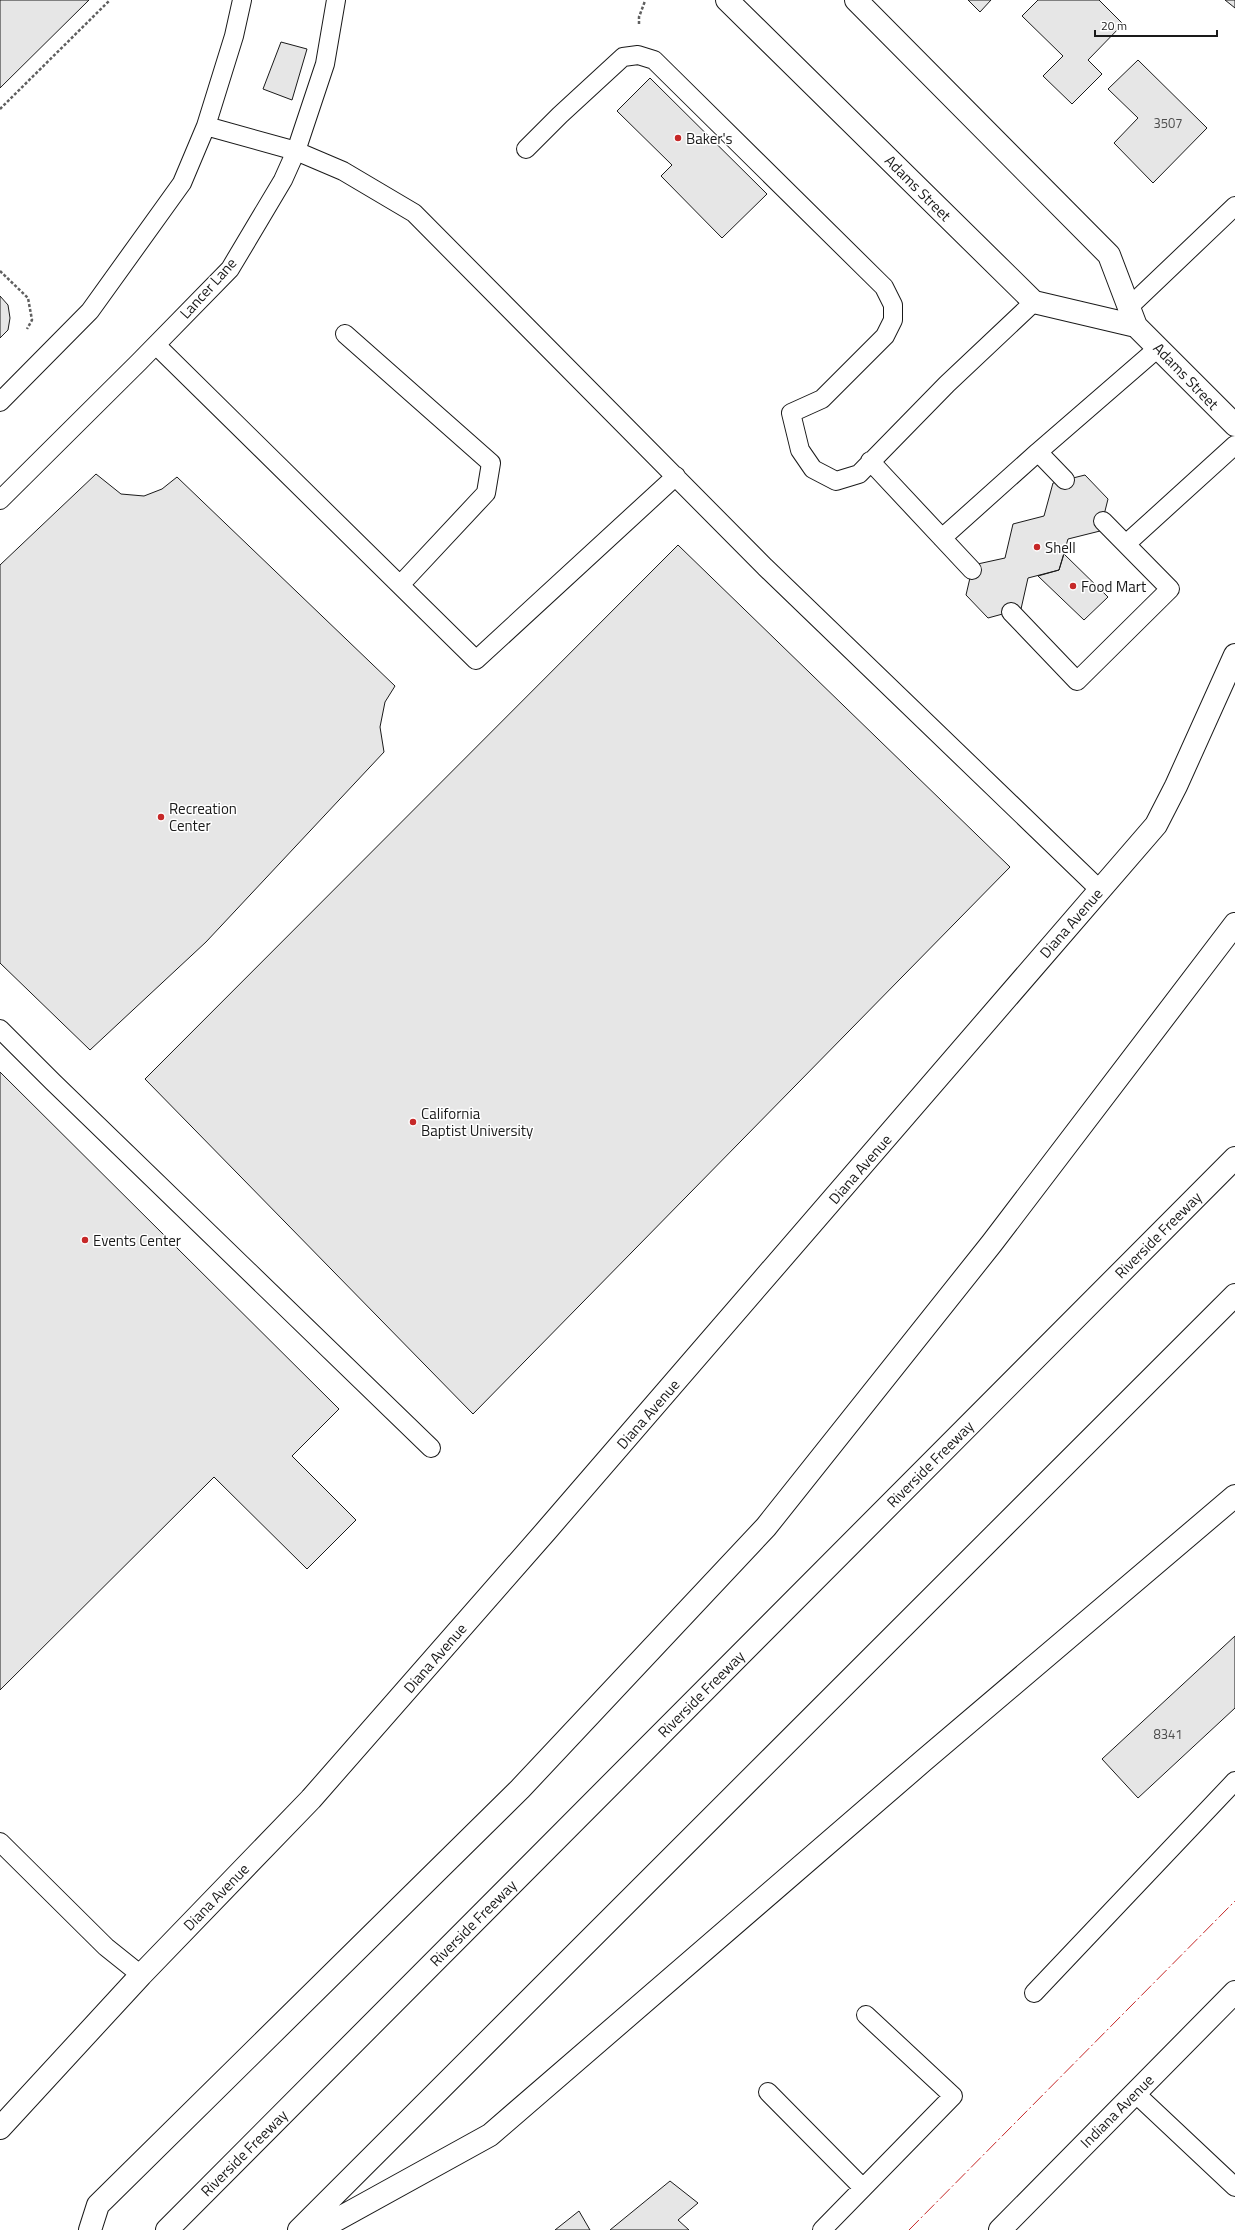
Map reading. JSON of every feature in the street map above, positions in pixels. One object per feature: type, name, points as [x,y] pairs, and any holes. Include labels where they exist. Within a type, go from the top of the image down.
[{"type":"main road","name":"Adams Street","points":[[727,0],[1034,302]]},
{"type":"main road","name":"Adams Street","points":[[856,0],[1109,255],[1133,317],[1158,348],[1235,426]]},
{"type":"main road","points":[[1034,302],[1133,317]]},
{"type":"main road","name":"Diana Avenue","points":[[0,2128],[141,1975],[317,1793],[546,1531],[1156,825],[1176,786],[1235,655]]},
{"type":"main road","points":[[90,2230],[98,2205],[520,1789],[766,1527],[992,1243],[1235,924]]},
{"type":"main road","name":"Riverside Freeway","points":[[168,2230],[1235,1158]]},
{"type":"main road","points":[[299,2230],[1235,1295]]},
{"type":"main road","points":[[318,2230],[490,2135],[922,1761],[1235,1496]]},
{"type":"main road","name":"Indiana Avenue","points":[[1000,2230],[1235,1992]]},
{"type":"lane","points":[[0,402],[90,311],[182,183],[206,126],[234,36],[242,0]]},
{"type":"lane","name":"Lancer Lane","points":[[0,500],[230,269],[283,180],[296,151],[325,64],[336,0]]},
{"type":"lane","points":[[526,149],[560,115],[622,58],[638,55],[654,60],[884,287],[892,305],[893,320],[885,336],[822,399],[791,413],[800,450],[813,469],[836,481],[859,474],[947,384],[1034,302]]},
{"type":"lane","points":[[206,126],[296,151],[343,171],[414,213],[771,572],[1100,890]]},
{"type":"lane","points":[[1133,317],[1235,206]]},
{"type":"lane","points":[[345,334],[492,462],[486,493],[400,585]]},
{"type":"lane","points":[[156,344],[476,660],[676,476]]},
{"type":"lane","points":[[942,538],[1158,348]]},
{"type":"lane","points":[[1126,544],[1235,445]]},
{"type":"lane","points":[[1038,452],[1065,480]]},
{"type":"lane","points":[[870,462],[972,570]]},
{"type":"lane","points":[[1011,612],[1078,681],[1170,589],[1103,521]]},
{"type":"lane","points":[[0,1029],[64,1093],[431,1448]]},
{"type":"lane","points":[[1034,1993],[1235,1781]]},
{"type":"lane","points":[[0,1842],[106,1947],[141,1975]]},
{"type":"lane","points":[[822,2230],[953,2096],[866,2015]]},
{"type":"lane","points":[[768,2092],[863,2188]]},
{"type":"lane","points":[[1135,2093],[1235,2187]]},
{"type":"path","points":[[0,109],[110,0]]},
{"type":"path","points":[[0,271],[28,298],[32,320],[23,334]]},
{"type":"building","points":[[0,0],[89,0],[0,88]]},
{"type":"building","points":[[968,0],[991,0],[980,12]]},
{"type":"building","points":[[1038,0],[1099,0],[1123,24],[1088,60],[1102,74],[1072,104],[1043,76],[1063,56],[1022,16]]},
{"type":"building","points":[[1225,0],[1235,0],[1235,8]]},
{"type":"building","points":[[281,42],[307,49],[292,100],[263,89]]},
{"type":"building","points":[[1138,60],[1207,128],[1153,183],[1114,143],[1138,118],[1108,89]]},
{"type":"building","name":"Baker's","points":[[650,78],[767,194],[722,238],[661,176],[672,165],[617,111]]},
{"type":"building","points":[[0,296],[8,305],[10,318],[8,330],[0,338]]},
{"type":"building","name":"Recreation Center","points":[[96,474],[121,494],[144,496],[162,489],[177,477],[395,686],[385,702],[380,727],[384,752],[206,942],[90,1050],[0,963],[0,565]]},
{"type":"building","name":"Shell","points":[[1085,475],[1108,499],[1100,531],[1068,539],[1059,570],[1028,578],[1021,609],[988,618],[966,595],[973,565],[1005,558],[1013,524],[1044,516],[1053,483]]},
{"type":"building","points":[[678,545],[1010,867],[473,1414],[145,1079]]},
{"type":"building","name":"Food Mart","points":[[1064,554],[1108,597],[1084,620],[1038,576],[1059,570]]},
{"type":"building","name":"Events Center","points":[[0,1072],[339,1409],[292,1456],[356,1520],[307,1569],[214,1477],[0,1690]]},
{"type":"building","points":[[1235,1636],[1235,1708],[1138,1798],[1102,1759]]},
{"type":"building","points":[[670,2181],[698,2203],[678,2220],[689,2230],[610,2230]]},
{"type":"building","points":[[579,2211],[590,2230],[555,2230]]},
{"type":"power","points":[[909,2230],[1235,1901]]},
{"type":"place","name":"Baker's","points":[[678,138]]},
{"type":"place","name":"Shell","points":[[1037,547]]},
{"type":"place","name":"Food Mart","points":[[1073,586]]},
{"type":"place","name":"Recreation Center","points":[[161,817]]},
{"type":"place","name":"California Baptist University","points":[[413,1122]]},
{"type":"place","name":"Events Center","points":[[85,1240]]}]
